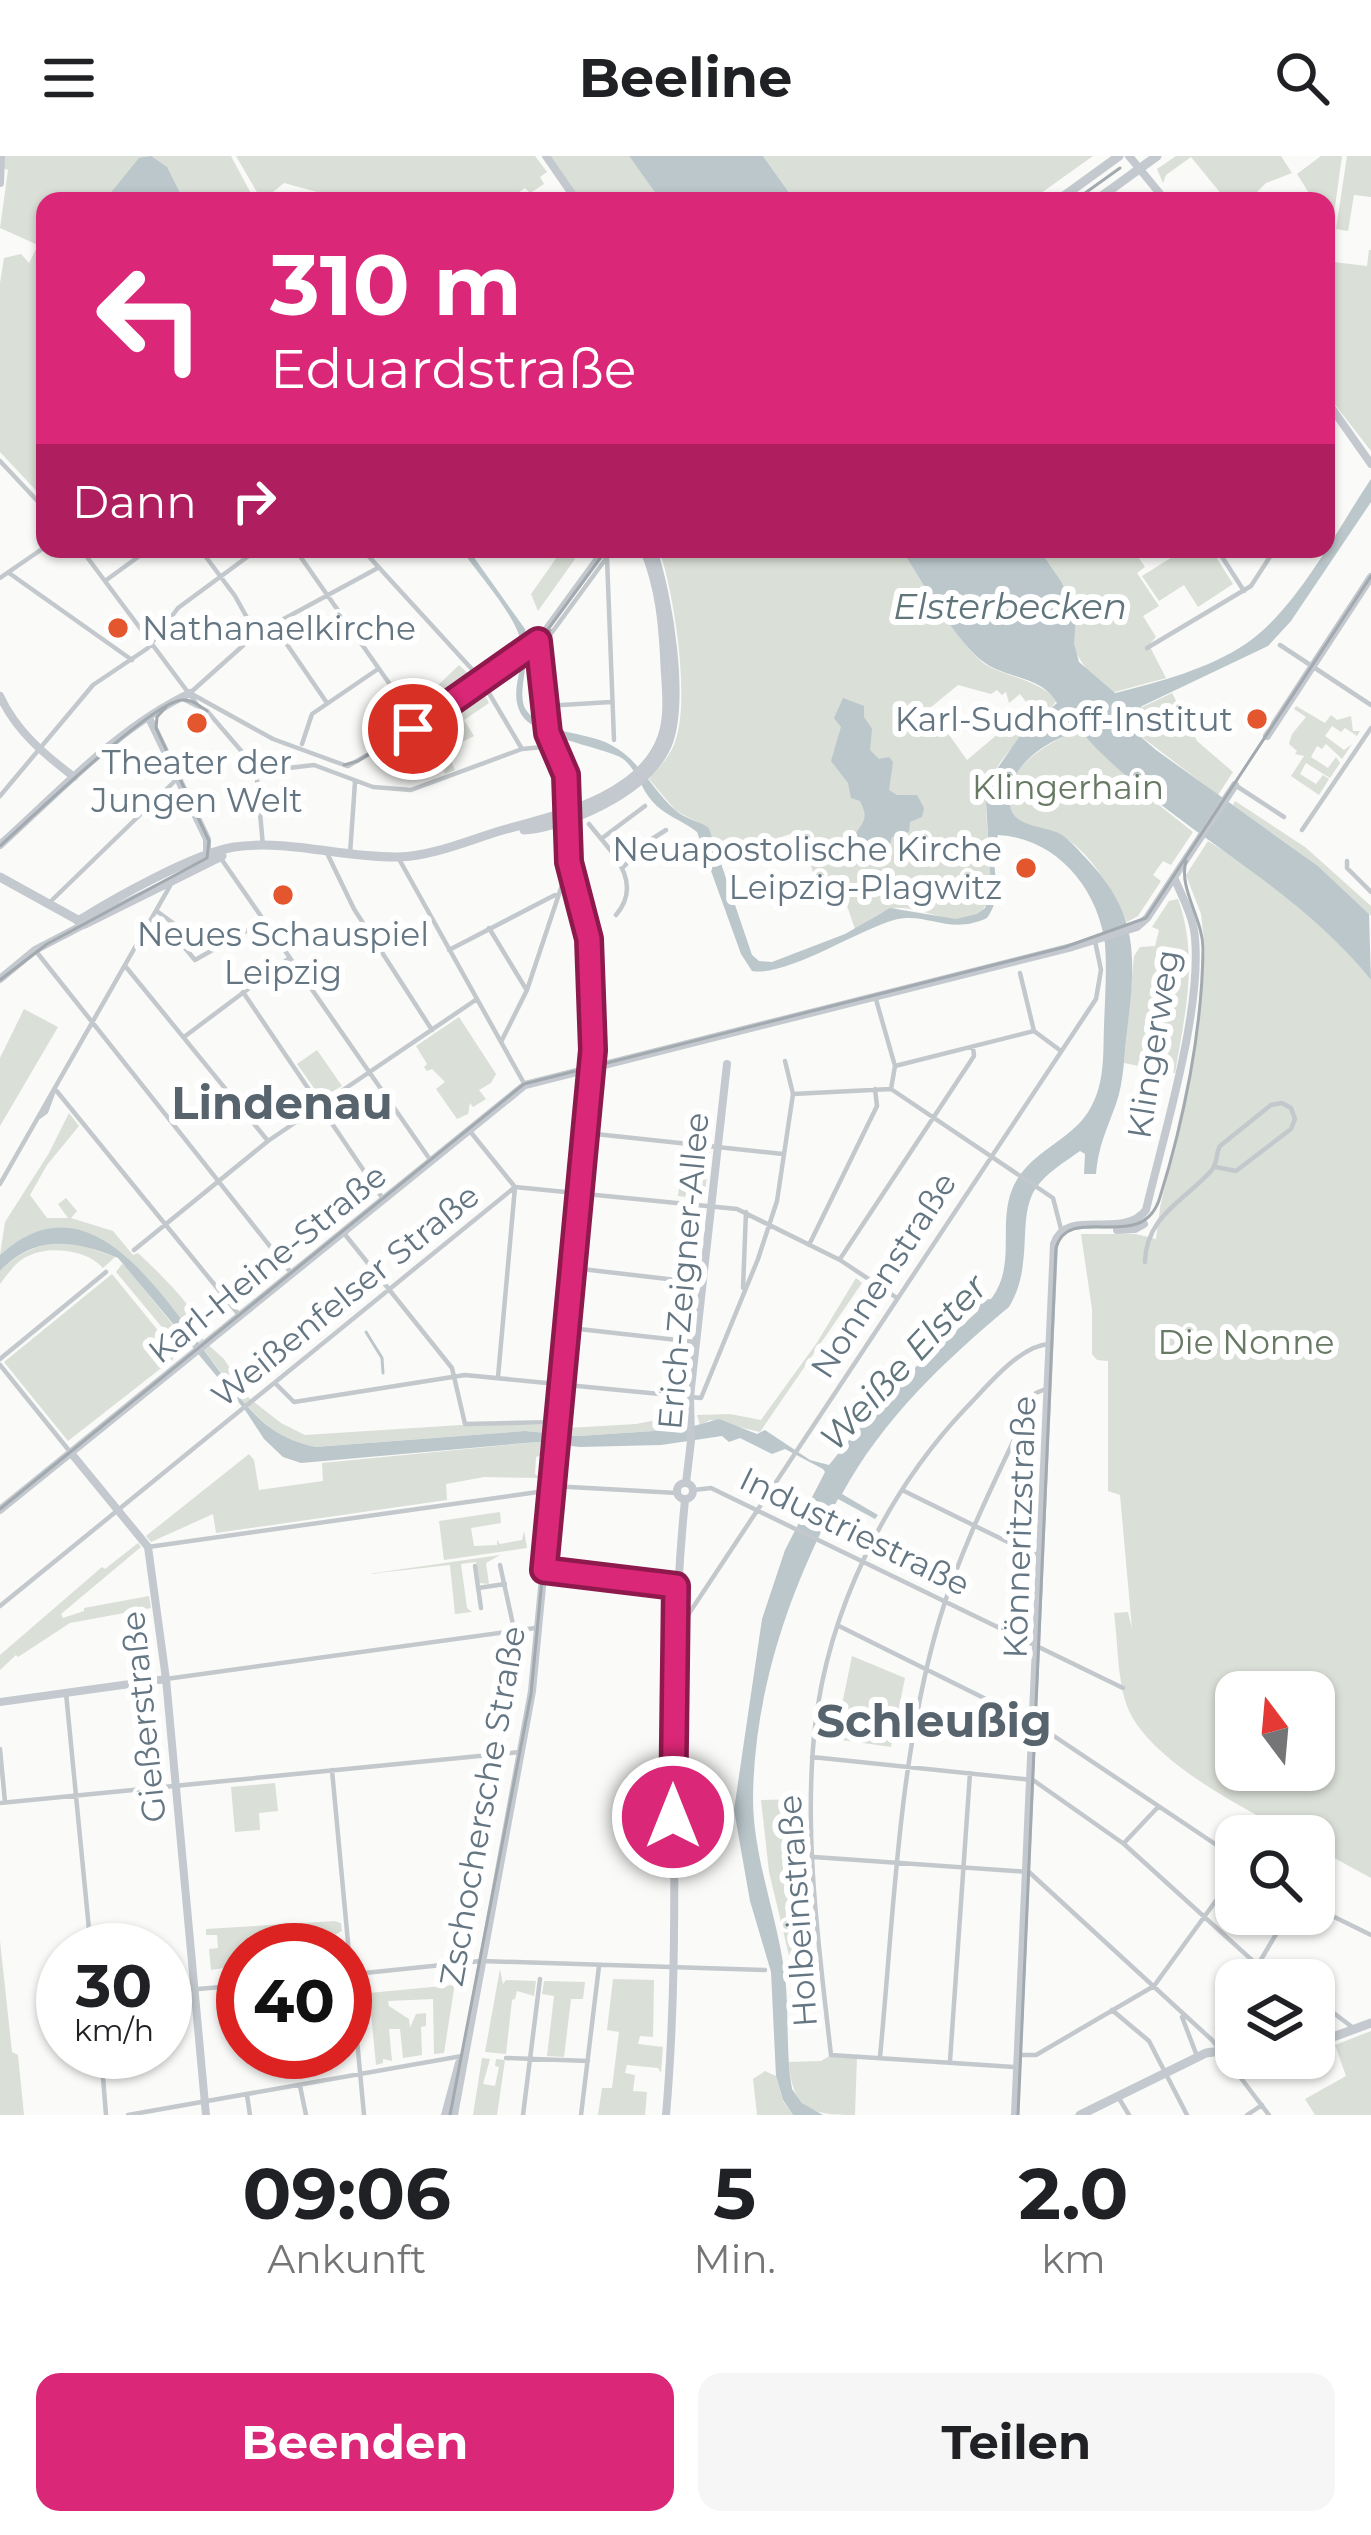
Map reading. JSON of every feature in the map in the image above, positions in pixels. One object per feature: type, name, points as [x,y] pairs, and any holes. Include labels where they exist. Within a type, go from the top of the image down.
[{"type":"main road","points":[[0,183],[1,156]]},
{"type":"main road","points":[[546,156],[571,192]]},
{"type":"main road","points":[[1073,192],[1128,160],[1157,156]]},
{"type":"main road","points":[[1102,192],[1128,160]]},
{"type":"main road","points":[[1128,160],[1158,192]]},
{"type":"main road","points":[[1335,415],[1371,464]]},
{"type":"main road","points":[[500,831],[541,828],[566,818],[634,778],[668,745],[674,704],[668,606],[651,558]]},
{"type":"main road","points":[[1267,736],[1371,577]]},
{"type":"main road","points":[[0,696],[4,716],[74,777]]},
{"type":"main road","points":[[0,845],[74,777],[149,718],[177,699],[193,698]]},
{"type":"main road","points":[[149,718],[207,839],[210,859]]},
{"type":"main road","points":[[1174,877],[1235,785]]},
{"type":"main road","points":[[0,979],[65,931],[168,884],[210,859],[249,847],[398,857],[566,818]]},
{"type":"main road","name":"Zschochersche Straße","points":[[566,818],[560,844],[566,875],[579,896]]},
{"type":"main road","name":"Zschochersche Straße","points":[[450,2115],[521,1752],[538,1627],[592,1067],[590,951],[569,862],[566,818]]},
{"type":"main road","points":[[541,828],[560,844]]},
{"type":"main road","name":"Karl-Heine-Straße","points":[[0,1510],[525,1085],[1098,940],[1145,921],[1174,877]]},
{"type":"main road","name":"Klingerweg","points":[[1146,1221],[1185,1040],[1193,974],[1192,924],[1174,877]]},
{"type":"main road","points":[[0,878],[82,922]]},
{"type":"main road","points":[[64,914],[65,931]]},
{"type":"main road","name":"Erich-Zeigner-Allee","points":[[690,1486],[690,1397],[727,1064]]},
{"type":"main road","points":[[1063,1232],[1071,1226],[1146,1221]]},
{"type":"main road","name":"Könneritzstraße","points":[[1015,2115],[1054,1248],[1063,1232]]},
{"type":"main road","points":[[71,1453],[148,1547]]},
{"type":"main road","points":[[665,2115],[674,1968],[674,1621],[681,1497],[692,1497],[690,1486]]},
{"type":"main road","name":"Gießerstraße","points":[[148,1547],[166,1678],[206,2115]]},
{"type":"main road","points":[[0,1702],[166,1678]]},
{"type":"main road","points":[[1335,2037],[1371,2023]]},
{"type":"main road","points":[[1080,2115],[1215,2050]]},
{"type":"street","points":[[0,461],[36,499]]},
{"type":"street","points":[[0,578],[36,554]]},
{"type":"street","points":[[88,558],[193,698],[263,771],[314,765],[390,790],[420,789],[522,748],[553,746]]},
{"type":"street","points":[[105,581],[137,558]]},
{"type":"street","points":[[207,558],[256,634]]},
{"type":"street","points":[[0,796],[93,685],[132,660],[152,643],[178,608],[245,558]]},
{"type":"street","points":[[301,558],[417,726]]},
{"type":"street","points":[[368,558],[484,683],[522,748]]},
{"type":"street","points":[[525,659],[597,558]]},
{"type":"street","points":[[193,698],[273,740],[349,767],[539,650],[607,558]]},
{"type":"street","points":[[607,558],[614,740]]},
{"type":"street","points":[[1223,558],[1244,591]]},
{"type":"street","points":[[1148,648],[1251,586],[1269,558]]},
{"type":"street","points":[[193,698],[256,634],[376,569]]},
{"type":"street","points":[[9,573],[132,660]]},
{"type":"street","points":[[273,624],[327,704]]},
{"type":"street","name":"Zschochersche Straße","points":[[538,641],[548,733],[565,769],[566,818]]},
{"type":"street","points":[[1280,645],[1371,705]]},
{"type":"street","points":[[525,659],[542,676]]},
{"type":"street","points":[[302,744],[312,714],[378,669]]},
{"type":"street","points":[[545,706],[612,702]]},
{"type":"street","points":[[1302,830],[1371,728]]},
{"type":"street","points":[[256,768],[263,846]]},
{"type":"street","points":[[48,904],[178,778]]},
{"type":"street","points":[[350,854],[355,780]]},
{"type":"street","points":[[1235,785],[1284,817]]},
{"type":"street","points":[[601,839],[645,806]]},
{"type":"street","points":[[589,824],[623,867],[627,895],[616,915]]},
{"type":"street","points":[[623,867],[641,846],[666,830]]},
{"type":"street","points":[[326,851],[354,910],[432,1030]]},
{"type":"street","points":[[398,857],[525,1085]]},
{"type":"street","points":[[210,859],[262,922],[431,1161]]},
{"type":"street","points":[[1347,860],[1345,865],[1371,892]]},
{"type":"street","points":[[501,1042],[527,990],[566,875]]},
{"type":"street","points":[[0,1184],[46,1112],[158,912],[168,884]]},
{"type":"street","points":[[449,950],[557,895]]},
{"type":"street","points":[[158,912],[177,926],[175,936]]},
{"type":"street","points":[[150,926],[175,936],[196,960],[262,922]]},
{"type":"street","points":[[490,928],[527,990]]},
{"type":"street","name":"Nonnenstraße","points":[[674,1621],[686,1618],[1099,992],[1098,940]]},
{"type":"street","points":[[39,953],[292,1274]]},
{"type":"street","points":[[184,1037],[288,959]]},
{"type":"street","points":[[126,967],[268,1142]]},
{"type":"street","points":[[1020,973],[1034,1031],[1061,1051]]},
{"type":"street","points":[[243,992],[383,1199]]},
{"type":"street","points":[[875,996],[895,1066],[891,1089]]},
{"type":"street","points":[[134,1250],[268,1142],[477,999]]},
{"type":"street","points":[[895,1066],[1034,1031]]},
{"type":"street","points":[[840,1260],[974,1056],[973,1047]]},
{"type":"street","points":[[274,1383],[294,1402],[457,1376],[701,1398],[780,1190],[793,1094],[784,1061]]},
{"type":"street","points":[[809,1245],[878,1106],[875,1089]]},
{"type":"street","points":[[793,1094],[891,1089],[1040,1187],[1056,1201],[1063,1232]]},
{"type":"street","points":[[54,1091],[240,1316]]},
{"type":"street","points":[[1145,1262],[1146,1221],[1216,1167],[1220,1146],[1271,1105],[1282,1103],[1293,1111],[1291,1129],[1240,1169],[1232,1172],[1216,1167]]},
{"type":"street","points":[[469,1130],[515,1186],[498,1378]]},
{"type":"street","points":[[586,1133],[783,1154]]},
{"type":"street","name":"Weißenfelser Straße","points":[[0,1606],[515,1186],[746,1212],[840,1260],[897,1298]]},
{"type":"street","points":[[743,1294],[746,1212]]},
{"type":"street","points":[[343,1232],[457,1376],[465,1424],[558,1424]]},
{"type":"street","points":[[573,1268],[702,1283]]},
{"type":"street","points":[[71,1453],[0,1362],[106,1272]]},
{"type":"street","points":[[567,1328],[695,1342]]},
{"type":"street","name":"Holbeinstraße","points":[[880,2058],[831,2054],[814,1857],[812,1757],[818,1709],[839,1626],[864,1562],[902,1490],[974,1400],[1032,1348],[1050,1344]]},
{"type":"street","points":[[1018,2068],[880,2058],[909,1767],[945,1602],[1036,1393],[1048,1388]]},
{"type":"street","name":"Industriestraße","points":[[690,1486],[711,1488],[1123,1688]]},
{"type":"street","points":[[148,1547],[552,1488],[681,1497]]},
{"type":"street","points":[[902,1490],[1042,1555]]},
{"type":"street","points":[[500,1565],[514,1631]]},
{"type":"street","points":[[475,1566],[481,1608]]},
{"type":"street","points":[[544,1570],[676,1586]]},
{"type":"street","points":[[478,1588],[506,1584]]},
{"type":"street","points":[[839,1626],[1035,1723],[1215,1844]]},
{"type":"street","points":[[166,1678],[538,1627]]},
{"type":"street","points":[[66,1693],[88,1923]]},
{"type":"street","points":[[0,1749],[2,1802],[521,1752]]},
{"type":"street","points":[[812,1757],[1032,1780],[1124,1844],[1248,1959]]},
{"type":"street","points":[[332,1770],[344,1923]]},
{"type":"street","points":[[950,2063],[970,1773]]},
{"type":"street","points":[[1124,1844],[1158,1807]]},
{"type":"street","points":[[814,1857],[1028,1872],[1215,2044]]},
{"type":"street","points":[[1018,2055],[1036,2055],[1154,1986],[1215,1903]]},
{"type":"street","points":[[1335,1917],[1371,1935]]},
{"type":"street","points":[[372,1972],[481,1961],[540,1971],[599,1965],[765,1970]]},
{"type":"street","points":[[581,2115],[599,1965]]},
{"type":"street","points":[[523,2115],[540,1971]]},
{"type":"street","points":[[192,1990],[216,1988]]},
{"type":"street","points":[[1112,2010],[1149,2041],[1187,2115]]},
{"type":"street","points":[[1180,2012],[1198,2057]]},
{"type":"street","points":[[1335,2012],[1349,2020],[1354,2031]]},
{"type":"street","points":[[372,2073],[462,2056]]},
{"type":"street","points":[[506,2057],[588,2060]]},
{"type":"street","points":[[103,2079],[106,2115]]},
{"type":"street","points":[[128,2115],[338,2079]]},
{"type":"street","points":[[360,2079],[364,2115]]},
{"type":"street","points":[[1242,2079],[1269,2115]]},
{"type":"street","points":[[300,2086],[306,2115]]},
{"type":"street","points":[[247,2095],[250,2115]]},
{"type":"street","points":[[1117,2096],[1130,2115]]},
{"type":"street","points":[[1247,2115],[1262,2105]]},
{"type":"green space","points":[[0,156],[231,156],[250,192],[36,192],[36,244],[0,228],[8,170],[0,167]]},
{"type":"green space","points":[[236,156],[535,156],[547,172],[540,177],[544,184],[532,192],[525,188],[519,192],[317,192],[284,183],[273,192],[257,192]]},
{"type":"green space","points":[[546,156],[629,156],[655,192],[571,192]]},
{"type":"green space","points":[[763,156],[1093,156],[1043,192],[789,192]]},
{"type":"green space","points":[[1176,156],[1281,156],[1292,173],[1266,183],[1257,192],[1220,192],[1191,157],[1166,175],[1163,183],[1157,169]]},
{"type":"green space","points":[[1321,156],[1342,156],[1335,206],[1335,192],[1308,192],[1297,174]]},
{"type":"green space","points":[[1347,156],[1371,156],[1371,197],[1354,195],[1348,231],[1336,229]]},
{"type":"green space","points":[[36,249],[36,490],[0,452],[0,283],[4,258],[21,254],[29,263]]},
{"type":"green space","points":[[1371,250],[1371,451],[1335,405],[1335,262],[1367,266]]},
{"type":"green space","points":[[556,558],[575,559],[538,611],[531,594]]},
{"type":"green space","points":[[662,558],[907,558],[978,658],[1057,700],[1006,754],[991,780],[986,807],[989,892],[979,913],[957,919],[899,908],[855,929],[837,877],[817,884],[799,831],[720,858],[709,828],[676,811],[649,779],[671,751],[680,720],[675,617]],"holes":[[[958,685],[991,694],[997,690],[1002,695],[1006,692],[1009,703],[1020,694],[1030,707],[967,760],[930,708]]]},
{"type":"green space","points":[[1045,558],[1139,558],[1145,567],[1137,573],[1159,606],[1143,616],[1156,637],[1149,645],[1166,678],[1111,693],[1090,675],[1074,650],[1061,581]]},
{"type":"green space","points":[[1171,558],[1217,558],[1233,584],[1198,607],[1184,585],[1159,601],[1142,576]]},
{"type":"green space","points":[[459,665],[475,680],[418,715],[403,691],[419,680],[430,693]]},
{"type":"green space","points":[[484,693],[489,703],[464,720],[474,736],[446,750],[455,770],[445,774],[435,751],[424,755],[413,735]]},
{"type":"green space","points":[[1172,693],[1197,741],[1233,772],[1218,795],[1134,731],[1136,710]]},
{"type":"green space","points":[[1296,706],[1325,723],[1331,715],[1337,720],[1351,716],[1353,731],[1360,731],[1357,736],[1332,726],[1325,736],[1344,750],[1352,744],[1342,759],[1326,744],[1322,749],[1317,746],[1311,757],[1328,768],[1336,757],[1340,763],[1330,778],[1306,763],[1300,774],[1316,784],[1323,775],[1329,779],[1319,795],[1291,776],[1304,756],[1295,754],[1289,744],[1306,717]]},
{"type":"green space","name":"Klingerhain","points":[[1079,731],[1140,790],[1193,832],[1171,865],[1163,861],[1153,875],[1161,881],[1138,916],[1127,922],[1081,850],[1058,834],[1019,820],[1009,802],[1009,788],[1026,762],[1053,742]]},
{"type":"green space","points":[[1235,801],[1305,847],[1371,906],[1371,916],[1318,866],[1233,805]]},
{"type":"green space","name":"Die Nonne","points":[[1208,841],[1296,904],[1371,980],[1371,1878],[1335,1858],[1335,1815],[1257,1815],[1216,1791],[1335,1791],[1335,1671],[1215,1671],[1215,1790],[1155,1746],[1127,1706],[1121,1684],[1114,1613],[1128,1612],[1132,1629],[1120,1495],[1108,1491],[1108,1361],[1092,1354],[1092,1309],[1081,1234],[1136,1234],[1156,1239],[1193,1055],[1205,950],[1201,914],[1186,875]]},
{"type":"green space","points":[[1178,899],[1189,964],[1175,1073],[1124,1063],[1134,956],[1140,947],[1155,946],[1159,930],[1152,927],[1169,901]]},
{"type":"green space","points":[[24,1009],[58,1027],[0,1126],[0,1058]]},
{"type":"green space","points":[[459,1017],[496,1074],[479,1090],[486,1099],[473,1107],[470,1103],[468,1114],[457,1119],[436,1089],[445,1082],[432,1069],[427,1071],[416,1046]]},
{"type":"green space","points":[[317,1050],[342,1086],[321,1098],[297,1064]]},
{"type":"green space","points":[[69,1113],[79,1126],[30,1195],[47,1218],[68,1218],[58,1204],[66,1198],[77,1211],[71,1218],[113,1231],[133,1255],[138,1253],[189,1306],[203,1340],[224,1359],[249,1398],[281,1423],[305,1435],[461,1425],[550,1425],[551,1429],[636,1424],[683,1415],[683,1429],[579,1436],[525,1431],[314,1447],[282,1435],[244,1402],[152,1283],[117,1251],[80,1231],[41,1231],[0,1255],[5,1222]]},
{"type":"green space","points":[[684,1149],[710,1152],[704,1199],[678,1196]]},
{"type":"green space","points":[[73,1242],[115,1257],[103,1268],[78,1253],[37,1253],[20,1261],[0,1284],[0,1271],[25,1253]]},
{"type":"green space","points":[[122,1264],[190,1346],[181,1350],[116,1272]]},
{"type":"green space","points":[[112,1274],[178,1355],[68,1441],[4,1362]]},
{"type":"green space","points":[[856,1278],[862,1283],[760,1432],[710,1420],[700,1425],[697,1415],[761,1420]]},
{"type":"green space","points":[[549,1443],[548,1453],[536,1457],[535,1474],[540,1478],[484,1477],[446,1484],[447,1500],[216,1533],[213,1514],[151,1542],[146,1536],[249,1454],[259,1490],[323,1481],[322,1463]]},
{"type":"green space","points":[[500,1512],[501,1523],[471,1528],[474,1546],[522,1540],[524,1531],[527,1548],[444,1560],[439,1521]]},
{"type":"green space","points":[[138,1543],[141,1547],[61,1614],[63,1618],[84,1608],[149,1596],[151,1608],[70,1623],[0,1670],[0,1655],[102,1567]]},
{"type":"green space","points":[[500,1555],[486,1563],[489,1584],[479,1583],[476,1562],[461,1564],[467,1608],[472,1612],[455,1614],[450,1565],[368,1574]]},
{"type":"green space","points":[[852,1656],[905,1678],[891,1747],[835,1739]]},
{"type":"green space","points":[[275,1783],[278,1811],[259,1813],[260,1830],[235,1832],[231,1787]]},
{"type":"green space","points":[[804,1799],[812,1963],[791,1964],[769,1872],[761,1800]]},
{"type":"green space","points":[[0,1941],[12,2052],[18,2055],[24,2115],[0,2115]]},
{"type":"green space","points":[[216,1948],[216,1969],[211,1970],[209,1949]]},
{"type":"green space","points":[[500,1969],[503,1984],[506,1980],[536,1981],[534,1996],[517,1991],[512,2000],[506,2054],[485,2052]]},
{"type":"green space","points":[[456,1976],[444,2053],[434,2054],[433,1999],[388,2001],[409,2019],[410,2028],[416,2014],[426,2013],[426,2026],[421,2027],[422,2055],[403,2058],[400,2029],[389,2029],[392,2061],[383,2059],[376,2065],[372,1993],[453,1985]]},
{"type":"green space","points":[[613,1979],[654,1980],[653,2037],[640,2036],[638,2044],[663,2047],[661,2073],[658,2068],[627,2065],[625,2073],[635,2075],[633,2091],[647,2092],[645,2115],[598,2115],[602,2088],[612,2088],[619,2032],[607,2030]]},
{"type":"green space","points":[[544,1981],[585,1982],[583,1999],[571,1999],[564,2057],[547,2056],[554,1996],[542,1994]]},
{"type":"green space","points":[[1371,2031],[1371,2115],[1315,2115],[1305,2099],[1346,2076],[1335,2045]]},
{"type":"green space","points":[[831,2055],[857,2056],[855,2115],[816,2111],[795,2091],[789,2062],[821,2061]]},
{"type":"green space","points":[[482,2058],[490,2059],[483,2084],[495,2086],[496,2059],[505,2060],[497,2115],[473,2115]]},
{"type":"green space","points":[[765,2071],[776,2076],[793,2115],[757,2115],[753,2079]]},
{"type":"water","points":[[151,156],[167,167],[180,192],[111,192],[139,158]]},
{"type":"water","points":[[629,156],[763,156],[789,192],[655,192]]},
{"type":"water","points":[[1371,479],[1371,502],[1335,556],[1335,536]]},
{"type":"water","name":"Elsterbecken","points":[[468,558],[474,558],[525,629],[522,694],[526,710],[543,724],[621,751],[676,811],[709,828],[752,955],[772,962],[845,934],[890,908],[956,919],[985,908],[991,888],[986,801],[992,776],[1020,736],[1057,703],[1043,688],[994,668],[974,654],[907,558],[1045,558],[1076,615],[1074,644],[1079,662],[1115,693],[1166,679],[1232,652],[1266,628],[1320,558],[1333,558],[1268,646],[1142,706],[1133,716],[1134,731],[1318,866],[1369,914],[1371,980],[1302,911],[1151,797],[1080,731],[1031,757],[1010,791],[1017,818],[1070,842],[1101,875],[1124,916],[1132,980],[1122,1078],[1096,1174],[1084,1174],[1085,1154],[1080,1151],[1036,1188],[1027,1213],[1021,1274],[1009,1307],[916,1393],[858,1467],[842,1494],[878,1515],[875,1519],[838,1499],[804,1569],[777,1643],[760,1720],[754,1820],[784,1969],[792,2089],[802,2103],[823,2115],[793,2115],[776,2076],[771,1972],[750,1901],[734,1810],[762,1619],[785,1550],[823,1469],[785,1449],[772,1454],[740,1438],[729,1442],[722,1436],[661,1445],[580,1447],[537,1442],[301,1463],[283,1457],[264,1439],[118,1258],[86,1247],[56,1244],[27,1251],[0,1271],[0,1255],[42,1230],[81,1231],[118,1250],[152,1283],[244,1402],[272,1429],[315,1447],[525,1431],[579,1436],[683,1429],[719,1419],[757,1434],[765,1430],[810,1460],[829,1465],[887,1393],[978,1311],[980,1300],[991,1299],[1003,1271],[1014,1185],[1031,1163],[1084,1118],[1096,1097],[1102,1068],[1106,964],[1101,923],[1083,886],[1055,856],[1019,838],[998,835],[995,898],[987,918],[961,925],[917,918],[894,920],[783,967],[752,971],[741,954],[697,832],[657,806],[620,757],[552,735],[521,714],[516,696],[522,651],[518,631]]},
{"type":"water","points":[[843,698],[864,706],[864,717],[872,729],[870,750],[879,759],[889,757],[893,762],[889,790],[917,795],[924,808],[922,817],[910,822],[909,832],[892,837],[882,853],[870,850],[858,837],[862,806],[851,798],[848,783],[831,761],[841,727],[834,718]]},
{"type":"waterway","points":[[366,1332],[382,1358],[383,1373]]},
{"type":"tram line","points":[[1087,192],[1120,168]]},
{"type":"tram line","points":[[344,765],[358,761],[535,647],[600,558]]},
{"type":"tram line","points":[[0,1509],[524,1084],[1065,947],[1146,918],[1371,576]]},
{"type":"tram line","points":[[450,2115],[531,1694],[592,1060],[588,940],[561,852],[565,775],[549,739],[539,662],[550,630]]},
{"type":"tram line","points":[[0,846],[145,720],[182,700],[207,711]]},
{"type":"tram line","points":[[0,980],[47,944],[207,858],[209,841],[156,728],[157,717],[166,707]]},
{"type":"tram line","points":[[1018,2115],[1056,1248],[1075,1228],[1138,1223],[1151,1214],[1160,1197],[1190,1075],[1202,981],[1202,939],[1185,882],[1186,861]]},
{"type":"place","name":"Nathanaelkirche","points":[[118,628]]},
{"type":"place","name":"Karl-Sudhoff-Institut","points":[[1257,719]]},
{"type":"place","name":"Theater der Jungen Welt","points":[[197,723]]},
{"type":"place","name":"Neuapostolische Kirche Leipzig-Plagwitz","points":[[1026,868]]},
{"type":"place","name":"Neues Schauspiel Leipzig","points":[[283,895]]},
{"type":"district","name":"Lindenau","points":[[282,1102]]},
{"type":"district","name":"Schleußig","points":[[934,1720]]},
{"type":"route","points":[[413,729],[538,641],[548,733],[566,775],[569,862],[589,939],[593,1050],[544,1570],[676,1586],[673,1817]]},
{"type":"water label","name":"Weiße Elster","points":[[903,1362]]}]
